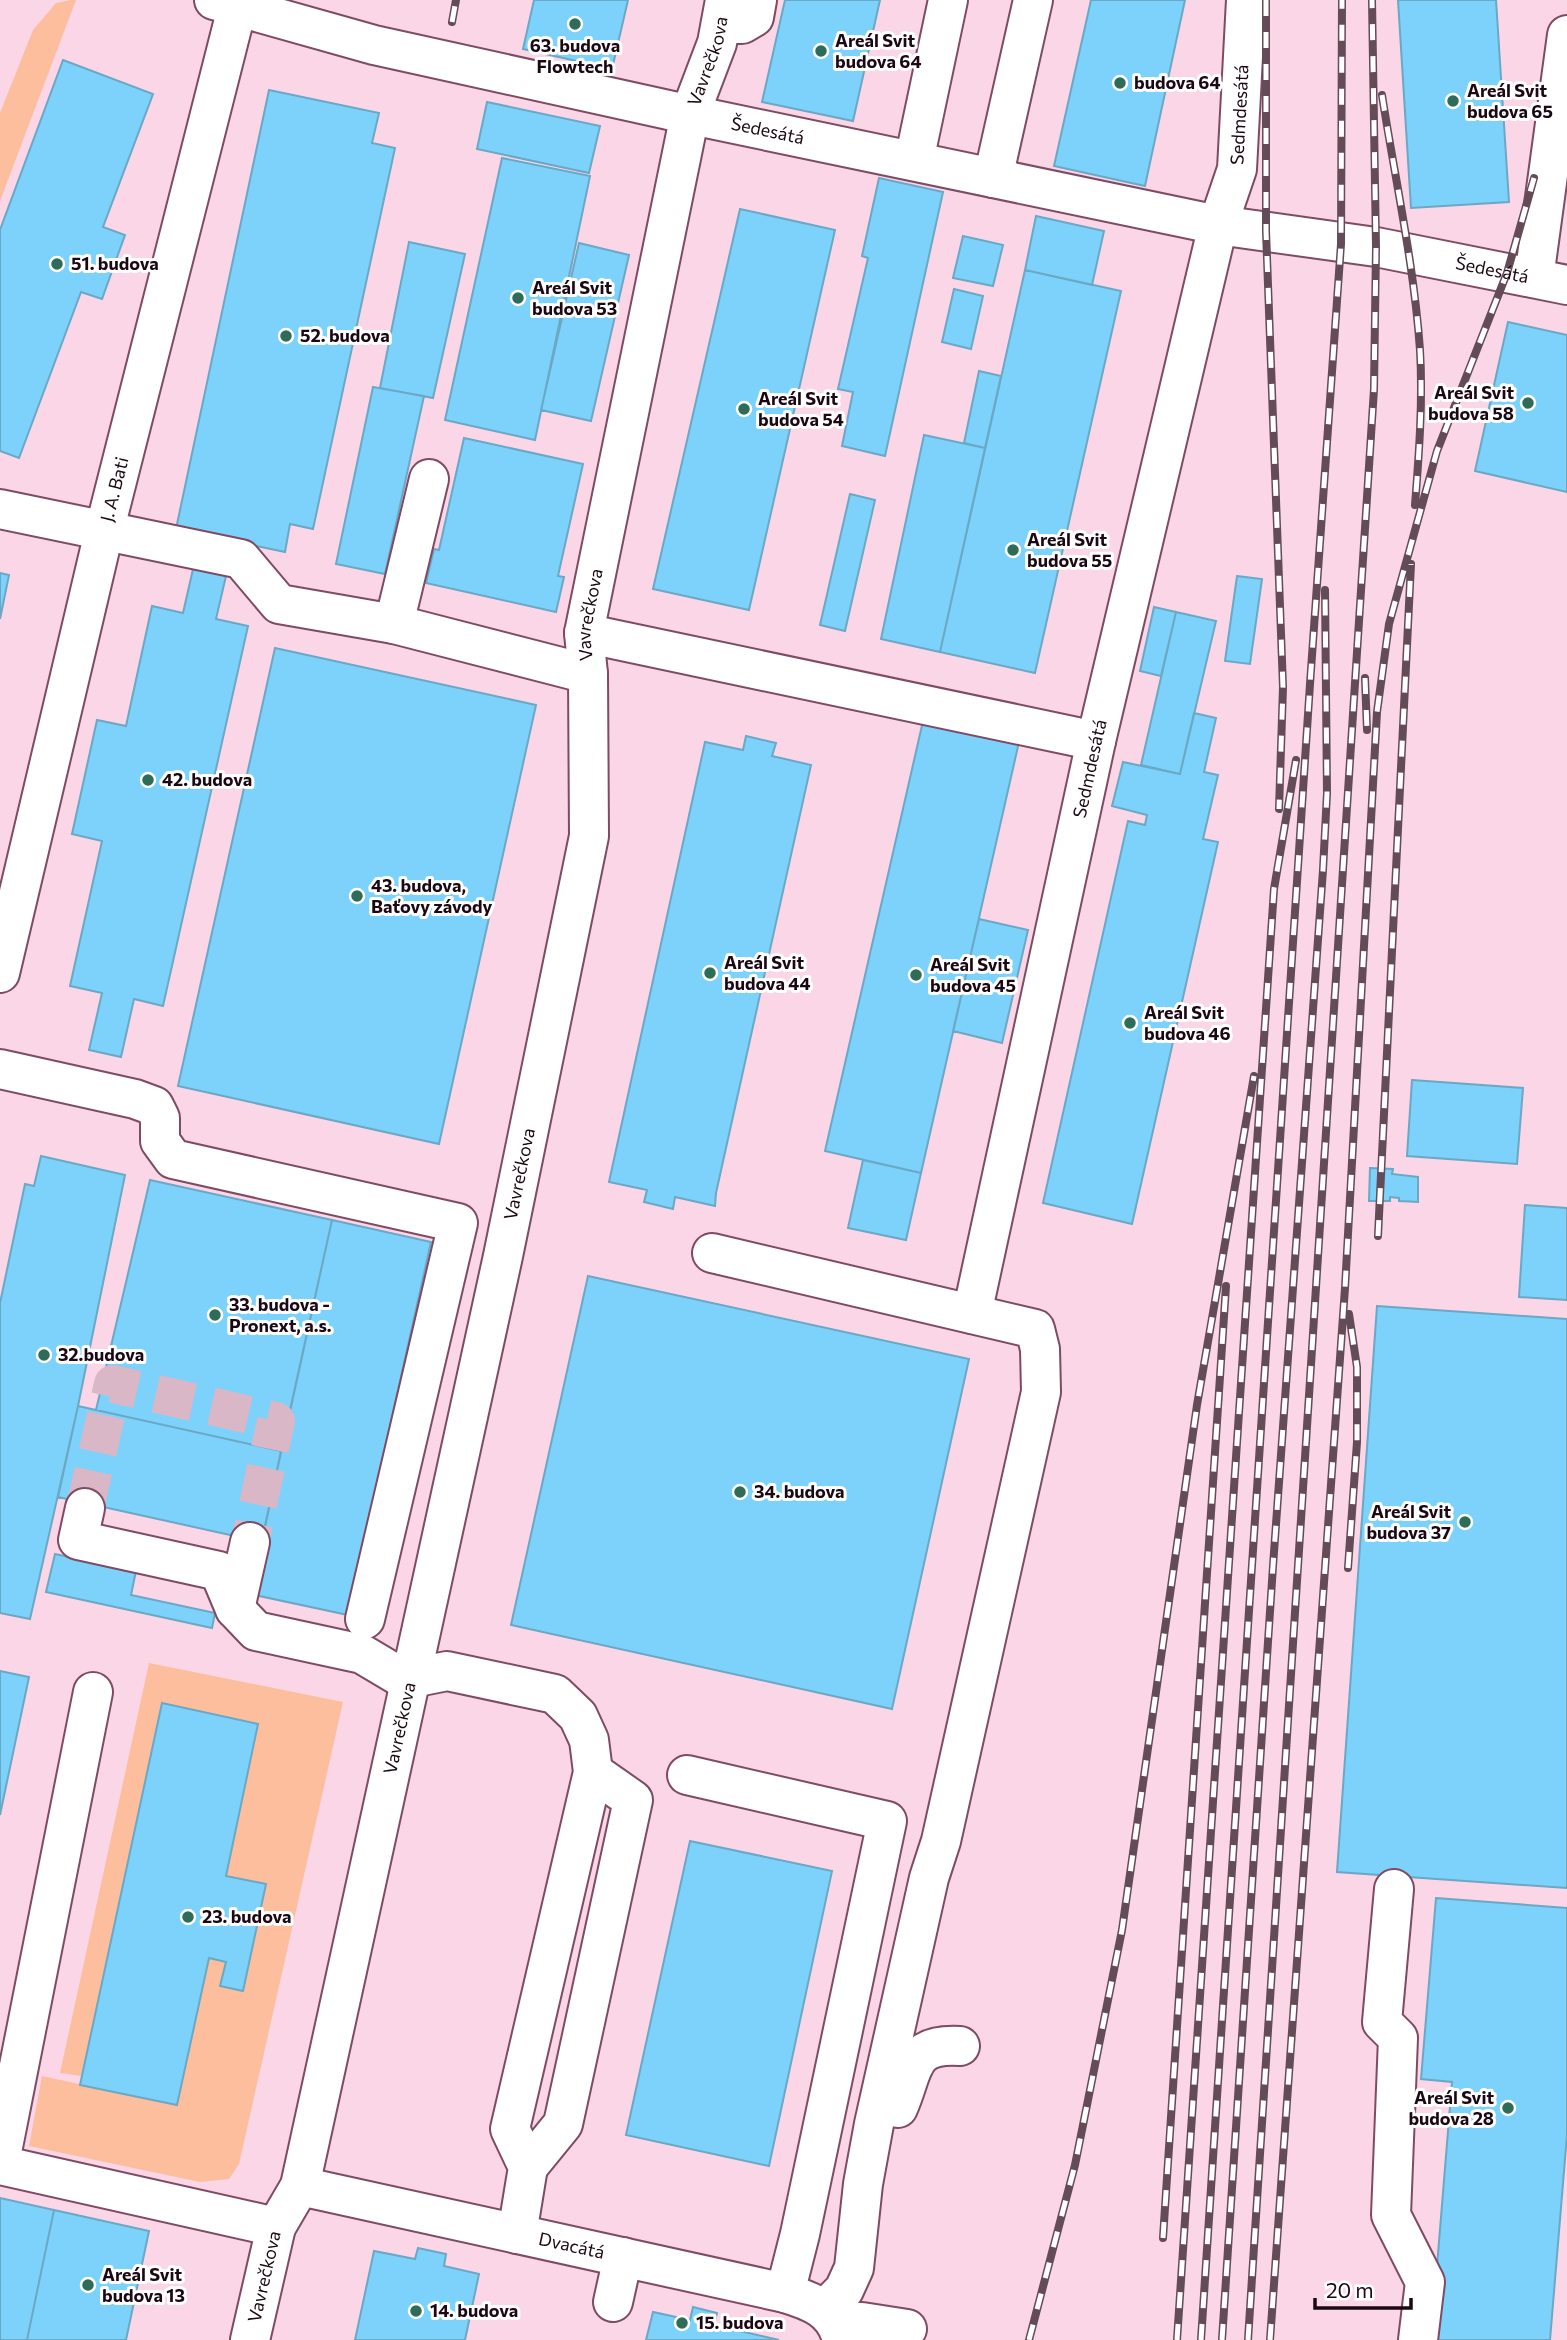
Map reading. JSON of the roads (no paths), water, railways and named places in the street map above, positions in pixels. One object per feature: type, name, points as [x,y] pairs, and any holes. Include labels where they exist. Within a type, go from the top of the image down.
[{"type":"street","points":[[723,12],[742,24],[754,17],[757,0]]},
{"type":"street","points":[[914,161],[948,0]]},
{"type":"street","points":[[993,178],[1033,0]]},
{"type":"street","name":"Sedmdesátá","points":[[972,1314],[1096,741],[1218,225],[1237,169],[1246,0]]},
{"type":"street","name":"Šedesátá","points":[[225,4],[386,48],[993,178],[1218,225],[1376,247],[1550,281]]},
{"type":"street","name":"J. A. Bati","points":[[0,973],[225,4]]},
{"type":"street","name":"Vavrečkova","points":[[250,2340],[276,2228],[300,2186],[503,1256],[589,836],[588,674],[584,633],[690,114],[717,43],[723,12]]},
{"type":"street","points":[[1550,281],[1567,35]]},
{"type":"street","points":[[394,624],[429,478]]},
{"type":"street","points":[[0,509],[241,559],[279,604],[394,624],[588,674]]},
{"type":"street","points":[[584,633],[1096,741]]},
{"type":"street","points":[[0,1069],[135,1099],[154,1106],[160,1118],[160,1141],[173,1159],[458,1223],[365,1619]]},
{"type":"street","points":[[712,1253],[1035,1329],[1040,1349],[1041,1392],[869,2154],[854,2268],[834,2324],[862,2322],[907,2329]]},
{"type":"street","points":[[85,1508],[78,1540],[219,1571],[235,1609],[256,1630],[362,1654],[399,1676],[412,1678],[447,1671],[555,1694],[578,1716],[589,1740],[593,1772],[510,2129],[528,2168]]},
{"type":"street","points":[[235,1609],[250,1542]]},
{"type":"street","points":[[93,1692],[0,2164],[276,2228]]},
{"type":"street","points":[[517,2234],[528,2168],[563,2124],[634,1800],[593,1772]]},
{"type":"street","points":[[687,1775],[887,1821],[800,2234],[785,2293]]},
{"type":"street","points":[[1394,1889],[1382,2022],[1398,2038],[1391,2216],[1425,2282],[1418,2340]]},
{"type":"street","points":[[869,2154],[893,2120],[921,2053],[943,2045],[960,2046]]},
{"type":"street","name":"Dvacátá","points":[[300,2186],[785,2293],[815,2303],[834,2324]]},
{"type":"street","points":[[613,2302],[623,2257]]},
{"type":"tunnel","points":[[85,1508],[113,1384],[276,1421],[250,1542]]},
{"type":"railway","points":[[452,22],[456,0]]},
{"type":"railway","points":[[1266,0],[1266,231],[1283,687],[1279,809]]},
{"type":"railway","points":[[1201,2340],[1341,244],[1342,0]]},
{"type":"railway","points":[[1248,2340],[1374,389],[1376,247],[1372,0]]},
{"type":"railway","points":[[1382,95],[1409,254],[1420,350],[1421,408],[1415,505]]},
{"type":"railway","points":[[1270,2340],[1345,1288],[1377,712],[1389,624],[1437,451],[1507,273],[1534,178]]},
{"type":"railway","points":[[1378,1236],[1411,564]]},
{"type":"railway","points":[[1222,2340],[1273,1566],[1323,870],[1327,793],[1325,590]]},
{"type":"railway","points":[[1365,678],[1367,730]]},
{"type":"railway","points":[[1177,2340],[1274,889],[1296,760]]},
{"type":"railway","points":[[1029,2340],[1075,2165],[1122,1930],[1197,1405],[1254,1076]]},
{"type":"railway","points":[[1163,2238],[1226,1286]]},
{"type":"railway","points":[[1348,1568],[1357,1442],[1357,1367],[1349,1314]]},
{"type":"place","name":"63. budova Flowtech","points":[[575,24]]},
{"type":"place","name":"Areál Svit budova 64","points":[[821,51]]},
{"type":"place","name":"budova 64","points":[[1120,83]]},
{"type":"place","name":"Areál Svit budova 65","points":[[1453,101]]},
{"type":"place","name":"51. budova","points":[[57,264]]},
{"type":"place","name":"Areál Svit budova 53","points":[[518,298]]},
{"type":"place","name":"52. budova","points":[[286,336]]},
{"type":"place","name":"Areál Svit budova 58","points":[[1528,403]]},
{"type":"place","name":"Areál Svit budova 54","points":[[744,409]]},
{"type":"place","name":"Areál Svit budova 55","points":[[1013,550]]},
{"type":"place","name":"42. budova","points":[[148,780]]},
{"type":"place","name":"43. budova, Baťovy závody","points":[[357,896]]},
{"type":"place","name":"Areál Svit budova 44","points":[[710,973]]},
{"type":"place","name":"Areál Svit budova 45","points":[[916,975]]},
{"type":"place","name":"Areál Svit budova 46","points":[[1130,1023]]},
{"type":"place","name":"33. budova - Pronext, a.s.","points":[[215,1315]]},
{"type":"place","name":"32.budova","points":[[44,1355]]},
{"type":"place","name":"34. budova","points":[[740,1492]]},
{"type":"place","name":"Areál Svit budova 37","points":[[1465,1522]]},
{"type":"place","name":"23. budova","points":[[188,1917]]},
{"type":"place","name":"Areál Svit budova 28","points":[[1508,2108]]},
{"type":"place","name":"Areál Svit budova 13","points":[[88,2285]]},
{"type":"place","name":"14. budova","points":[[416,2311]]},
{"type":"place","name":"15. budova","points":[[682,2323]]}]
